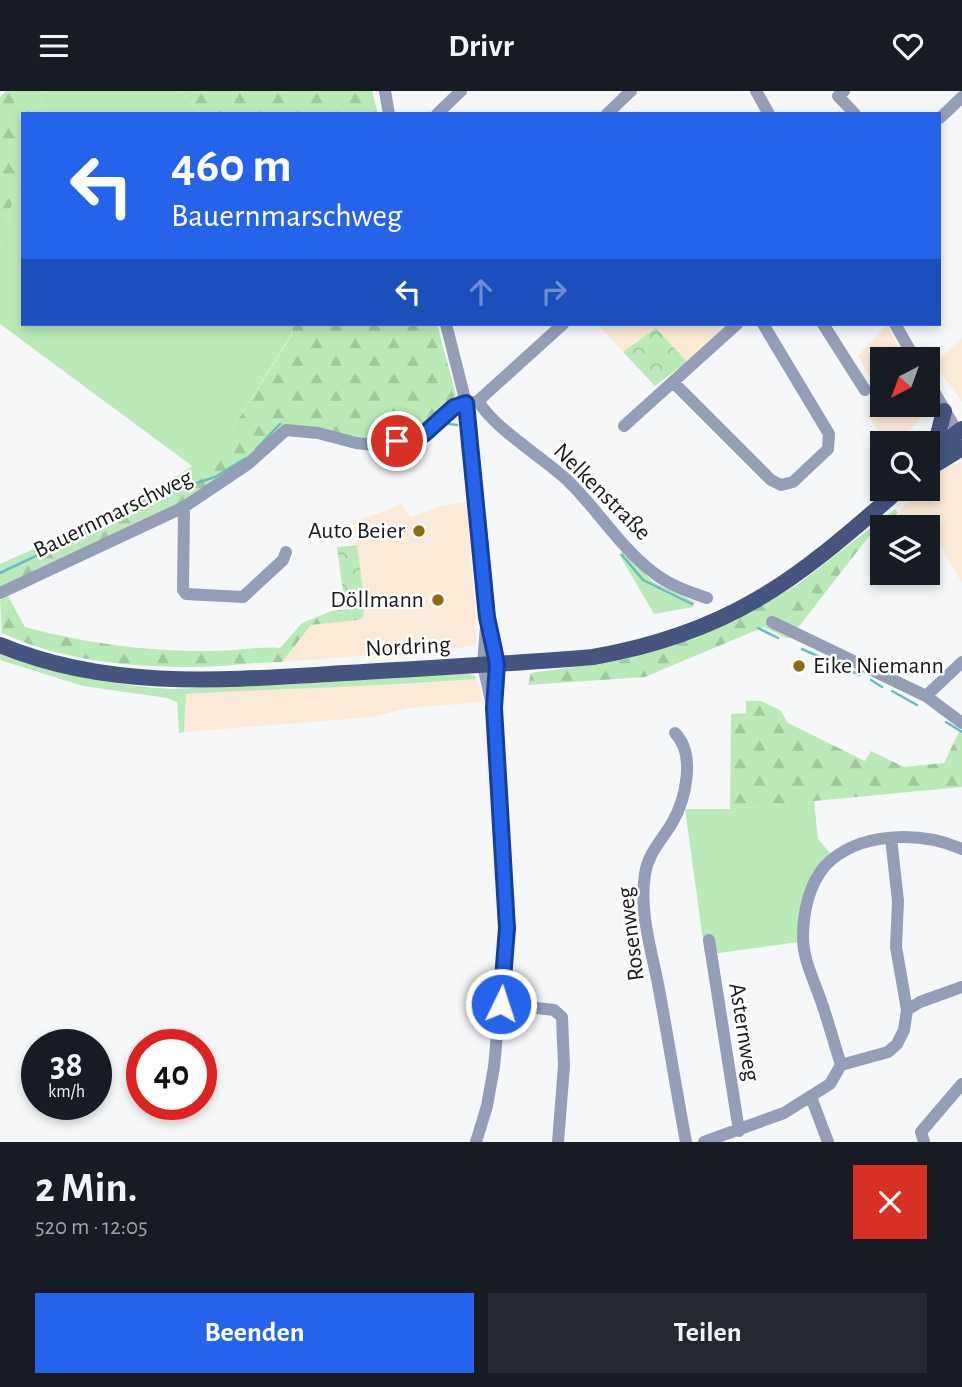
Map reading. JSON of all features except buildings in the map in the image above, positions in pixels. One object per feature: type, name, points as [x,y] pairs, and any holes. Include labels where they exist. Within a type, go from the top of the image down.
[{"type":"main road","points":[[938,431],[944,411]]},
{"type":"main road","points":[[940,450],[961,437]]},
{"type":"main road","points":[[940,457],[961,437]]},
{"type":"main road","name":"Nordring","points":[[0,645],[77,670],[140,678],[201,680],[593,657],[632,650],[714,621],[756,600],[801,570],[885,501]]},
{"type":"street","points":[[385,91],[389,112]]},
{"type":"street","points":[[439,112],[461,91]]},
{"type":"street","points":[[609,112],[631,91]]},
{"type":"street","points":[[756,91],[768,112]]},
{"type":"street","points":[[844,91],[838,96],[853,112]]},
{"type":"street","points":[[941,117],[962,97]]},
{"type":"street","points":[[447,326],[472,402],[507,928],[494,1067],[487,1106],[476,1142]]},
{"type":"street","name":"Bauernmarschweg","points":[[0,593],[184,507],[248,464],[286,430],[318,433],[373,445],[424,434],[454,407],[472,402],[561,326]]},
{"type":"street","points":[[624,426],[735,326]]},
{"type":"street","points":[[674,382],[771,479],[781,485],[793,482],[828,449],[829,434],[764,326]]},
{"type":"street","points":[[825,326],[865,390]]},
{"type":"street","points":[[895,326],[908,347]]},
{"type":"street","name":"Nelkenstraße","points":[[472,402],[567,480],[653,573],[671,584],[707,598]]},
{"type":"street","points":[[940,404],[961,437]]},
{"type":"street","points":[[184,507],[183,590],[186,594],[246,596],[283,560],[286,552]]},
{"type":"street","points":[[772,621],[926,697],[962,723]]},
{"type":"street","points":[[926,697],[962,662]]},
{"type":"street","name":"Rosenweg","points":[[675,733],[683,740],[687,761],[683,798],[673,822],[649,859],[644,883],[646,922],[686,1142]]},
{"type":"street","points":[[841,1065],[807,965],[803,937],[809,894],[824,867],[839,854],[861,843],[891,838],[914,838],[952,844],[962,849]]},
{"type":"street","points":[[704,1142],[784,1113],[830,1084],[841,1065],[888,1052],[897,1044],[904,1030],[907,1010],[896,947],[898,901],[891,838]]},
{"type":"street","name":"Asternweg","points":[[709,940],[738,1131]]},
{"type":"street","points":[[907,1010],[920,1002],[962,987]]},
{"type":"street","points":[[501,1004],[554,1010],[562,1017],[564,1066],[558,1142]]},
{"type":"street","points":[[924,1142],[921,1132],[962,1084]]},
{"type":"street","points":[[811,1097],[828,1142]]},
{"type":"shaded area","points":[[600,326],[726,326],[687,362],[656,329],[623,352]]},
{"type":"shaded area","points":[[888,326],[899,347],[870,347],[870,378],[858,356]]},
{"type":"shaded area","points":[[962,338],[962,402],[940,372],[940,358]]},
{"type":"shaded area","points":[[870,413],[870,417],[921,417],[909,431],[879,431],[867,416]]},
{"type":"shaded area","points":[[962,464],[962,583],[940,544],[940,515],[898,513],[909,501],[940,501],[940,472],[948,465]]},
{"type":"shaded area","points":[[467,502],[477,640],[474,645],[282,662],[311,625],[363,617],[363,590],[353,522],[401,503],[410,517],[441,506]]},
{"type":"shaded area","points":[[476,679],[482,702],[409,708],[373,717],[184,732],[186,694],[292,687],[403,685]]},
{"type":"green space","points":[[6,91],[44,91],[39,112],[21,112],[21,173],[0,246],[0,97]]},
{"type":"green space","points":[[44,91],[180,91],[199,112],[39,112]]},
{"type":"green space","points":[[180,91],[372,91],[377,112],[199,112]]},
{"type":"green space","points":[[21,173],[21,326],[292,326],[293,332],[227,437],[192,466],[0,324],[0,246]]},
{"type":"green space","points":[[291,326],[438,326],[456,395],[422,430],[375,441],[281,426],[245,463],[184,501],[0,591],[0,564],[92,523],[173,479],[227,437],[293,333]]},
{"type":"green space","points":[[656,328],[687,362],[655,386],[623,352]]},
{"type":"green space","points":[[895,509],[898,513],[895,515],[887,515]]},
{"type":"green space","points":[[870,528],[870,535],[790,638],[764,627],[645,677],[528,685],[531,673],[622,660],[696,638],[743,616],[797,585]]},
{"type":"green space","points":[[357,545],[363,590],[343,592],[337,547]]},
{"type":"green space","points":[[625,550],[653,582],[695,602],[693,607],[654,614],[619,554]]},
{"type":"green space","points":[[8,596],[25,627],[114,645],[182,651],[280,648],[302,623],[332,611],[364,607],[363,617],[358,620],[311,625],[282,662],[171,667],[121,664],[72,656],[25,643],[2,633],[0,600]]},
{"type":"green space","points":[[0,653],[85,678],[173,689],[466,673],[476,679],[186,694],[184,732],[179,733],[177,702],[167,698],[83,686],[0,660]]},
{"type":"green space","points":[[746,701],[761,701],[780,710],[788,723],[865,761],[871,751],[904,767],[944,763],[959,732],[962,733],[962,787],[730,809],[731,714],[746,713]]},
{"type":"green space","points":[[814,801],[818,839],[830,853],[818,867],[799,942],[705,955],[685,809],[730,809]]},
{"type":"waterway","points":[[428,421],[436,414]]},
{"type":"waterway","points":[[256,449],[280,424]]},
{"type":"waterway","points":[[449,424],[457,425]]},
{"type":"waterway","points":[[184,487],[215,477],[246,458]]},
{"type":"waterway","points":[[0,573],[175,490]]},
{"type":"waterway","points":[[622,555],[643,580],[692,604]]},
{"type":"waterway","points":[[758,628],[778,638]]},
{"type":"waterway","points":[[802,649],[860,675]]},
{"type":"waterway","points":[[871,680],[882,687]]},
{"type":"waterway","points":[[892,691],[917,705]]},
{"type":"waterway","points":[[946,722],[962,732]]},
{"type":"place","name":"Auto Beier","points":[[419,531]]},
{"type":"place","name":"Döllmann","points":[[438,600]]},
{"type":"place","name":"Eike Niemann","points":[[799,666]]},
{"type":"route","points":[[397,441],[424,434],[454,407],[466,403],[487,617],[497,664],[494,708],[507,928],[501,1004]]}]
